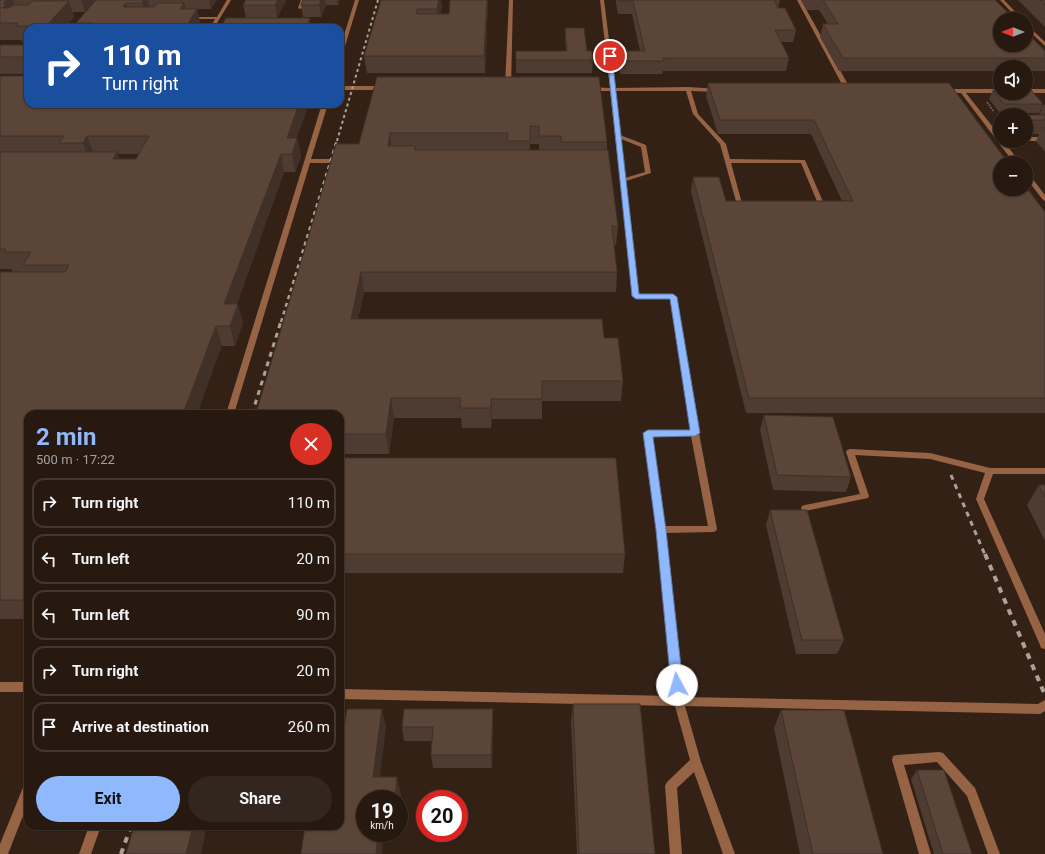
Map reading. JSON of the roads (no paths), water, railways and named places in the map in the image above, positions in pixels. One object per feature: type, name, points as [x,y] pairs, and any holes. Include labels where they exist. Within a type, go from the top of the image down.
[{"type":"lane","points":[[214,24],[229,0]]},
{"type":"lane","points":[[300,8],[303,0]]},
{"type":"lane","points":[[344,41],[357,0]]},
{"type":"lane","points":[[508,88],[511,0]]},
{"type":"lane","points":[[602,0],[614,89],[636,296],[673,297],[695,433],[713,529],[661,530]]},
{"type":"lane","points":[[799,0],[848,90]]},
{"type":"lane","points":[[1002,0],[1013,12]]},
{"type":"lane","points":[[186,18],[218,18]]},
{"type":"lane","points":[[1033,32],[1045,45]]},
{"type":"lane","points":[[344,88],[392,88]]},
{"type":"lane","points":[[500,88],[515,88]]},
{"type":"lane","points":[[583,89],[726,90]]},
{"type":"lane","points":[[688,89],[696,114],[723,144],[742,211]]},
{"type":"lane","points":[[841,90],[856,90]]},
{"type":"lane","points":[[940,91],[993,91]]},
{"type":"lane","points":[[962,91],[993,131]]},
{"type":"lane","points":[[1033,91],[1045,91]]},
{"type":"lane","points":[[231,410],[324,108]]},
{"type":"lane","points":[[619,136],[644,146],[648,173],[623,180]]},
{"type":"lane","points":[[1033,139],[1045,139]]},
{"type":"lane","points":[[307,161],[344,161]]},
{"type":"lane","points":[[727,161],[803,162],[825,212]]},
{"type":"lane","points":[[1033,183],[1045,199]]},
{"type":"lane","points":[[695,433],[648,433],[661,530],[678,700],[696,762],[729,854]]},
{"type":"lane","points":[[805,508],[865,496],[850,452],[930,456],[990,471],[1045,471]]},
{"type":"lane","points":[[990,471],[980,499],[1045,645]]},
{"type":"lane","points":[[0,687],[24,687]]},
{"type":"lane","points":[[344,694],[678,700],[1040,709],[1045,705]]},
{"type":"lane","points":[[925,854],[897,760],[939,757],[971,792],[994,854]]},
{"type":"lane","points":[[676,854],[671,786],[696,762]]},
{"type":"lane","points":[[2,854],[24,799]]},
{"type":"lane","points":[[85,854],[94,830]]},
{"type":"railway","points":[[337,141],[378,0]]},
{"type":"railway","points":[[281,322],[337,140]]},
{"type":"railway","points":[[253,410],[281,321]]},
{"type":"railway","points":[[951,475],[985,555]]},
{"type":"railway","points":[[985,554],[1045,695]]},
{"type":"railway","points":[[121,854],[130,830]]}]
